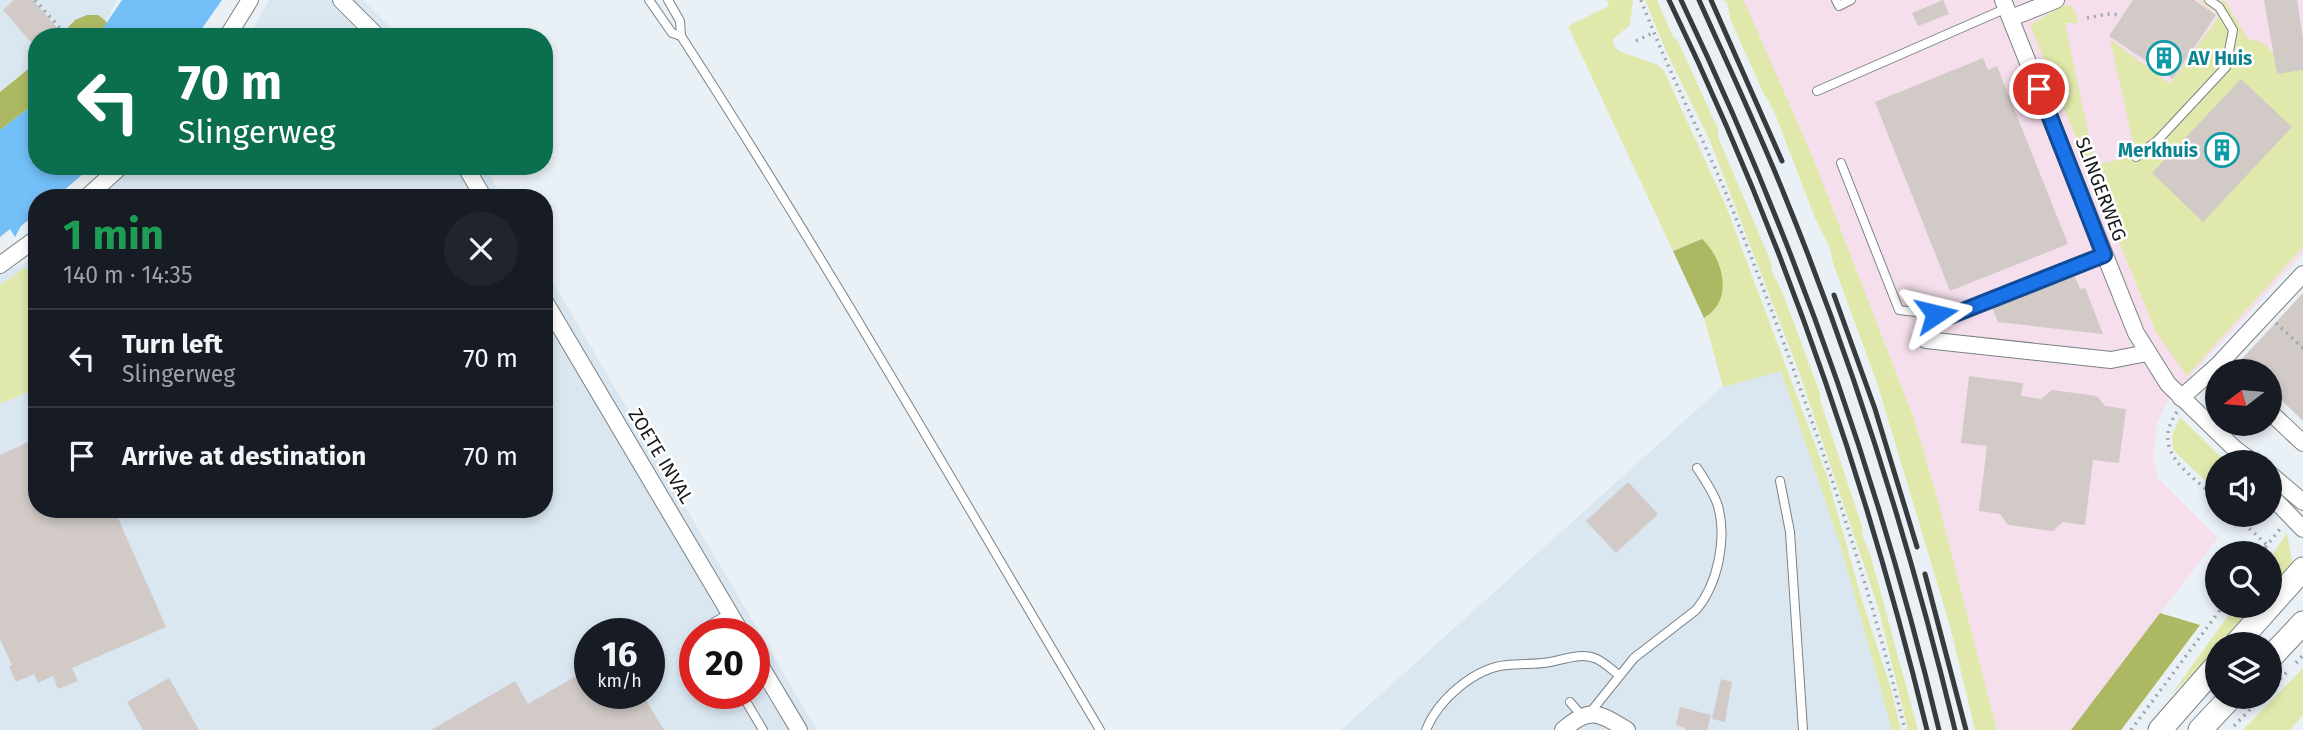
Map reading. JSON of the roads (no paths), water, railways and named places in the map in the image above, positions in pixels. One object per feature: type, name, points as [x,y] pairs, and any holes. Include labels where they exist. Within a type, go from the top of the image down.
[{"type":"main road","points":[[2247,632],[2303,569]]},
{"type":"main road","points":[[2282,645],[2303,624]]},
{"type":"main road","points":[[2160,730],[2205,679]]},
{"type":"main road","points":[[2200,730],[2220,709]]},
{"type":"street","points":[[233,28],[250,0]]},
{"type":"street","points":[[341,0],[369,28]]},
{"type":"street","points":[[2007,9],[2056,0]]},
{"type":"street","name":"SLINGERWEG","points":[[2007,9],[2131,322],[2161,375],[2233,450]]},
{"type":"street","points":[[96,189],[111,175]]},
{"type":"street","points":[[0,265],[28,245]]},
{"type":"street","points":[[2229,359],[2266,313],[2303,274]]},
{"type":"street","name":"ZOETE INVAL","points":[[553,315],[733,618]]},
{"type":"street","points":[[1926,340],[2110,360],[2147,353]]},
{"type":"street","points":[[2183,400],[2205,382]]},
{"type":"street","points":[[2282,423],[2303,443]]},
{"type":"street","points":[[2282,484],[2303,502]]},
{"type":"street","points":[[2282,507],[2303,529]]},
{"type":"street","points":[[770,682],[799,730]]},
{"type":"street","points":[[1563,730],[1585,715],[1604,716],[1627,730]]},
{"type":"lane","points":[[649,0],[672,33],[681,36]]},
{"type":"lane","points":[[668,0],[680,21],[681,36],[740,127],[855,317],[1100,730]]},
{"type":"lane","points":[[1836,0],[1839,6],[1851,0]]},
{"type":"lane","points":[[2136,157],[2158,139],[2226,67],[2233,30],[2219,8],[2209,0]]},
{"type":"lane","points":[[1817,91],[2007,9]]},
{"type":"lane","points":[[1841,163],[1899,310],[1950,316],[2104,255]]},
{"type":"lane","points":[[1570,702],[1585,715],[1651,642],[1696,610],[1704,601],[1718,563],[1721,522],[1713,494],[1697,468]]},
{"type":"lane","points":[[1780,481],[1790,532],[1804,730]]},
{"type":"lane","points":[[722,618],[730,613]]},
{"type":"lane","points":[[1426,730],[1437,709],[1451,695],[1488,670],[1505,665],[1537,664],[1585,656],[1597,659],[1619,675]]},
{"type":"lane","points":[[751,709],[763,730]]},
{"type":"water","points":[[122,0],[222,0],[202,28],[103,28]]},
{"type":"water","points":[[28,109],[28,175],[82,175],[65,189],[28,189],[28,220],[15,237],[10,229],[0,237],[0,130]]},
{"type":"railway","points":[[1669,0],[1748,177],[1817,358],[1877,543],[1927,730]]},
{"type":"railway","points":[[1681,0],[1760,177],[1829,359],[1889,543],[1939,730]]},
{"type":"railway","points":[[1699,0],[1774,170],[1858,392],[1920,594],[1955,730]]},
{"type":"railway","points":[[1711,0],[1782,161]]},
{"type":"railway","points":[[1834,295],[1875,409],[1917,547]]},
{"type":"railway","points":[[1925,574],[1966,730]]},
{"type":"place","name":"AV Huis","points":[[2164,58]]},
{"type":"place","name":"Merkhuis","points":[[2222,150]]}]
